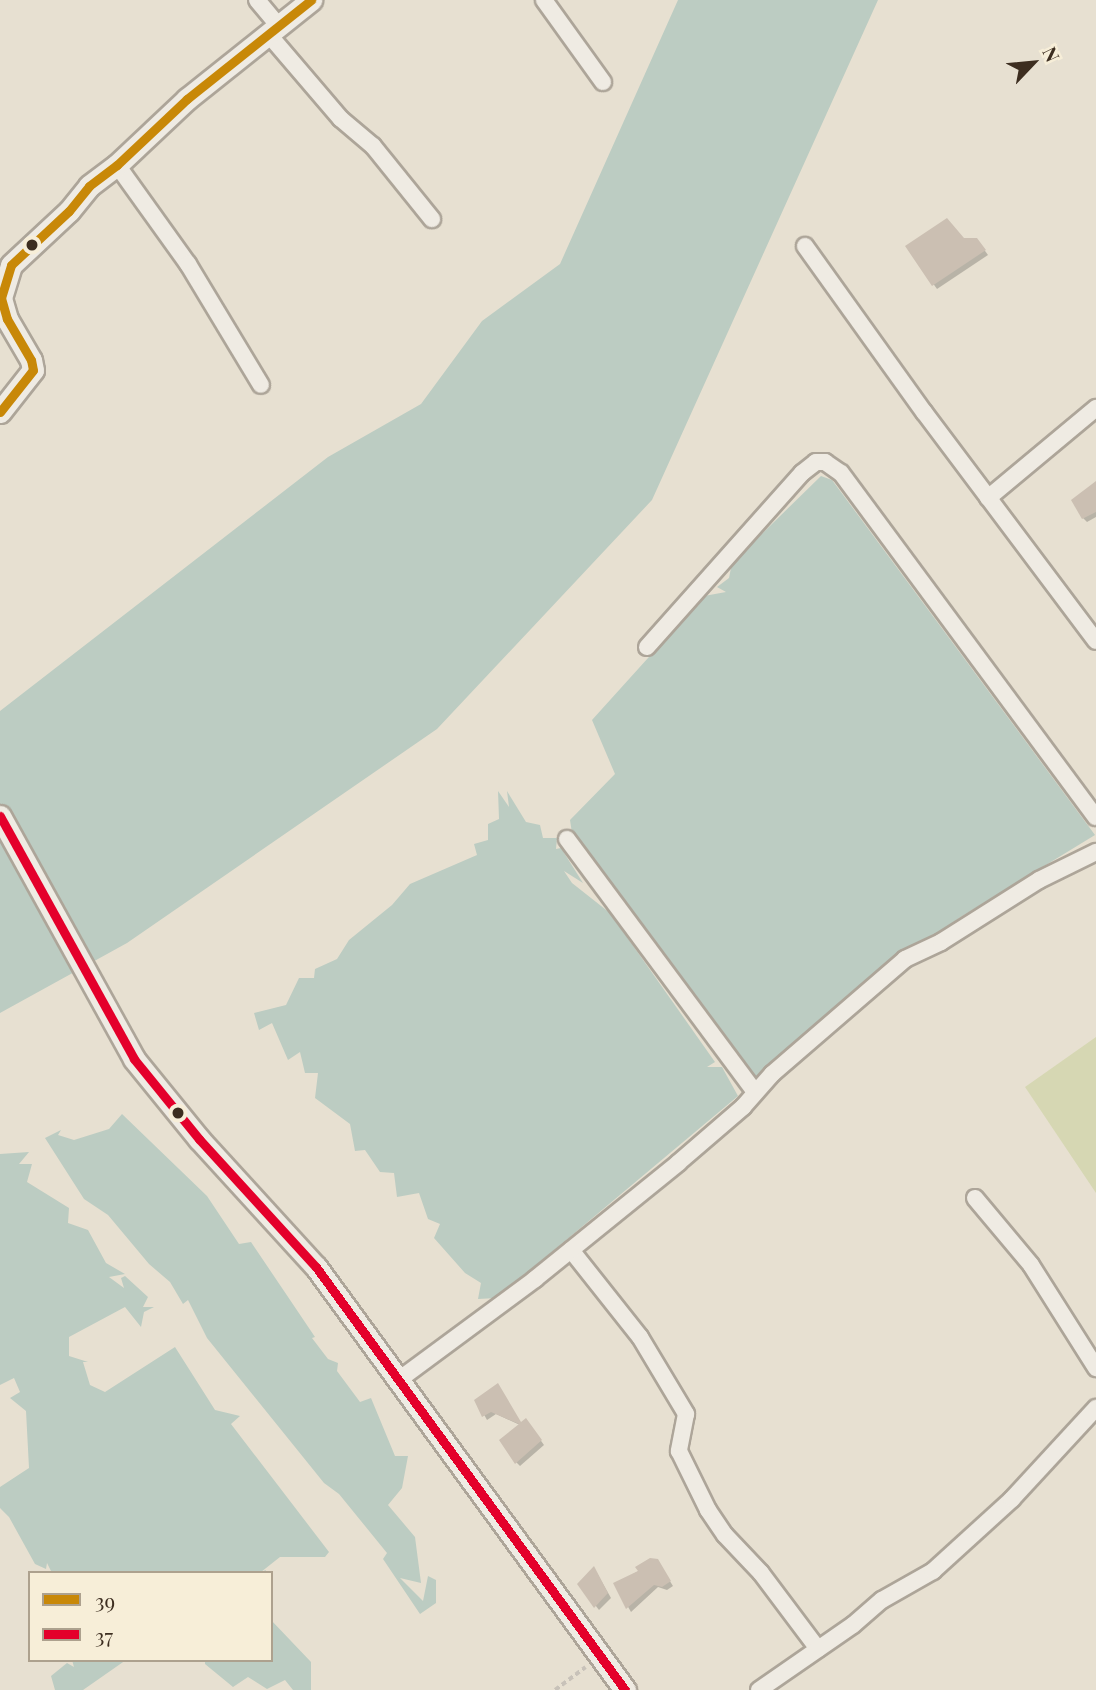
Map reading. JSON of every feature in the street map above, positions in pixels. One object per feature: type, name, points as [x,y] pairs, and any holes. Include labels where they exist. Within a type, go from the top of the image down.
[{"type":"main road","points":[[0,412],[33,370],[31,360],[7,319],[1,298],[11,265],[69,211],[89,187],[117,165],[187,99],[275,32],[312,0]]},
{"type":"main road","points":[[0,816],[134,1059],[199,1139],[316,1267],[625,1690]]},
{"type":"street","points":[[257,0],[275,32],[341,119],[373,146],[432,219]]},
{"type":"street","points":[[544,0],[603,82]]},
{"type":"street","points":[[117,165],[188,264],[261,385]]},
{"type":"street","points":[[805,246],[988,498],[1096,641]]},
{"type":"street","points":[[988,498],[1096,408]]},
{"type":"street","points":[[647,647],[802,473],[816,462],[825,462],[841,473],[1096,817]]},
{"type":"street","points":[[567,839],[755,1092]]},
{"type":"street","points":[[400,1379],[571,1250],[687,1155],[905,959],[953,934],[1039,880],[1096,852]]},
{"type":"street","points":[[975,1198],[1031,1265],[1096,1368]]},
{"type":"street","points":[[571,1250],[640,1337],[686,1414],[679,1451],[708,1510],[725,1535],[761,1573],[818,1649]]},
{"type":"street","points":[[760,1690],[882,1600],[933,1571],[970,1540],[1096,1408]]},
{"type":"path","points":[[555,1690],[600,1655]]},
{"type":"green space","points":[[1096,1037],[1096,1193],[1025,1087]]},
{"type":"shaded area","points":[[678,0],[878,0],[652,500],[437,729],[127,943],[0,1013],[0,711],[328,457],[421,404],[482,321],[560,264]]},
{"type":"shaded area","points":[[821,476],[832,480],[1095,835],[959,918],[919,948],[899,952],[828,1022],[755,1079],[607,880],[599,880],[587,849],[574,846],[570,820],[615,774],[592,720],[704,596],[726,592],[717,587],[729,578],[732,563]]},
{"type":"shaded area","points":[[498,791],[509,807],[507,791],[526,822],[540,825],[543,838],[557,838],[556,849],[561,848],[583,883],[564,871],[572,883],[610,913],[715,1062],[707,1067],[722,1067],[738,1096],[497,1298],[478,1299],[481,1283],[465,1273],[434,1238],[440,1224],[428,1219],[419,1193],[397,1197],[394,1173],[380,1172],[365,1150],[355,1151],[350,1124],[315,1098],[318,1073],[305,1073],[300,1052],[288,1060],[272,1023],[259,1030],[254,1013],[286,1005],[299,978],[314,978],[315,969],[337,959],[349,940],[392,905],[410,884],[477,855],[474,844],[488,840],[488,824],[499,819]]},
{"type":"shaded area","points":[[122,1114],[207,1196],[239,1244],[251,1242],[315,1337],[312,1338],[328,1359],[338,1363],[337,1371],[360,1402],[371,1398],[395,1456],[408,1456],[402,1488],[388,1505],[415,1537],[421,1583],[400,1578],[423,1601],[428,1576],[436,1580],[436,1603],[420,1614],[383,1559],[387,1553],[339,1494],[324,1483],[207,1338],[188,1300],[183,1304],[170,1282],[149,1264],[108,1215],[84,1199],[45,1138],[61,1130],[58,1135],[74,1140],[109,1129]]},
{"type":"shaded area","points":[[29,1152],[19,1164],[32,1164],[27,1182],[69,1208],[68,1223],[88,1230],[106,1263],[125,1274],[109,1277],[124,1288],[121,1278],[125,1276],[148,1297],[143,1307],[154,1307],[144,1312],[141,1327],[125,1307],[69,1337],[69,1356],[88,1362],[83,1362],[90,1385],[105,1392],[175,1347],[215,1410],[240,1416],[231,1424],[329,1552],[325,1557],[280,1557],[262,1571],[51,1571],[47,1563],[46,1569],[35,1564],[9,1517],[0,1508],[0,1487],[29,1468],[26,1411],[10,1398],[20,1392],[14,1378],[0,1385],[0,1154]]},
{"type":"shaded area","points":[[273,1622],[311,1662],[311,1690],[293,1690],[285,1680],[267,1689],[248,1677],[233,1687],[205,1664],[273,1662]]},
{"type":"shaded area","points":[[73,1662],[123,1662],[83,1690],[55,1690],[51,1676],[67,1663],[74,1667]]},
{"type":"building","points":[[947,218],[964,238],[977,238],[986,250],[932,286],[905,246]]},
{"type":"building","points":[[1096,481],[1096,512],[1082,519],[1071,500]]},
{"type":"building","points":[[498,1383],[521,1422],[526,1418],[542,1440],[515,1464],[499,1440],[519,1424],[491,1412],[482,1417],[474,1400]]},
{"type":"building","points":[[650,1558],[658,1559],[671,1581],[662,1587],[654,1585],[626,1609],[613,1583],[638,1571],[635,1567]]},
{"type":"building","points":[[594,1566],[608,1593],[594,1608],[577,1584]]},
{"type":"transit line","name":"39","points":[[0,412],[33,370],[31,360],[7,319],[1,298],[11,265],[69,211],[89,186],[117,165],[187,99],[311,0]]},
{"type":"transit line","name":"37","points":[[0,816],[134,1059],[199,1139],[316,1267],[625,1690]]}]
